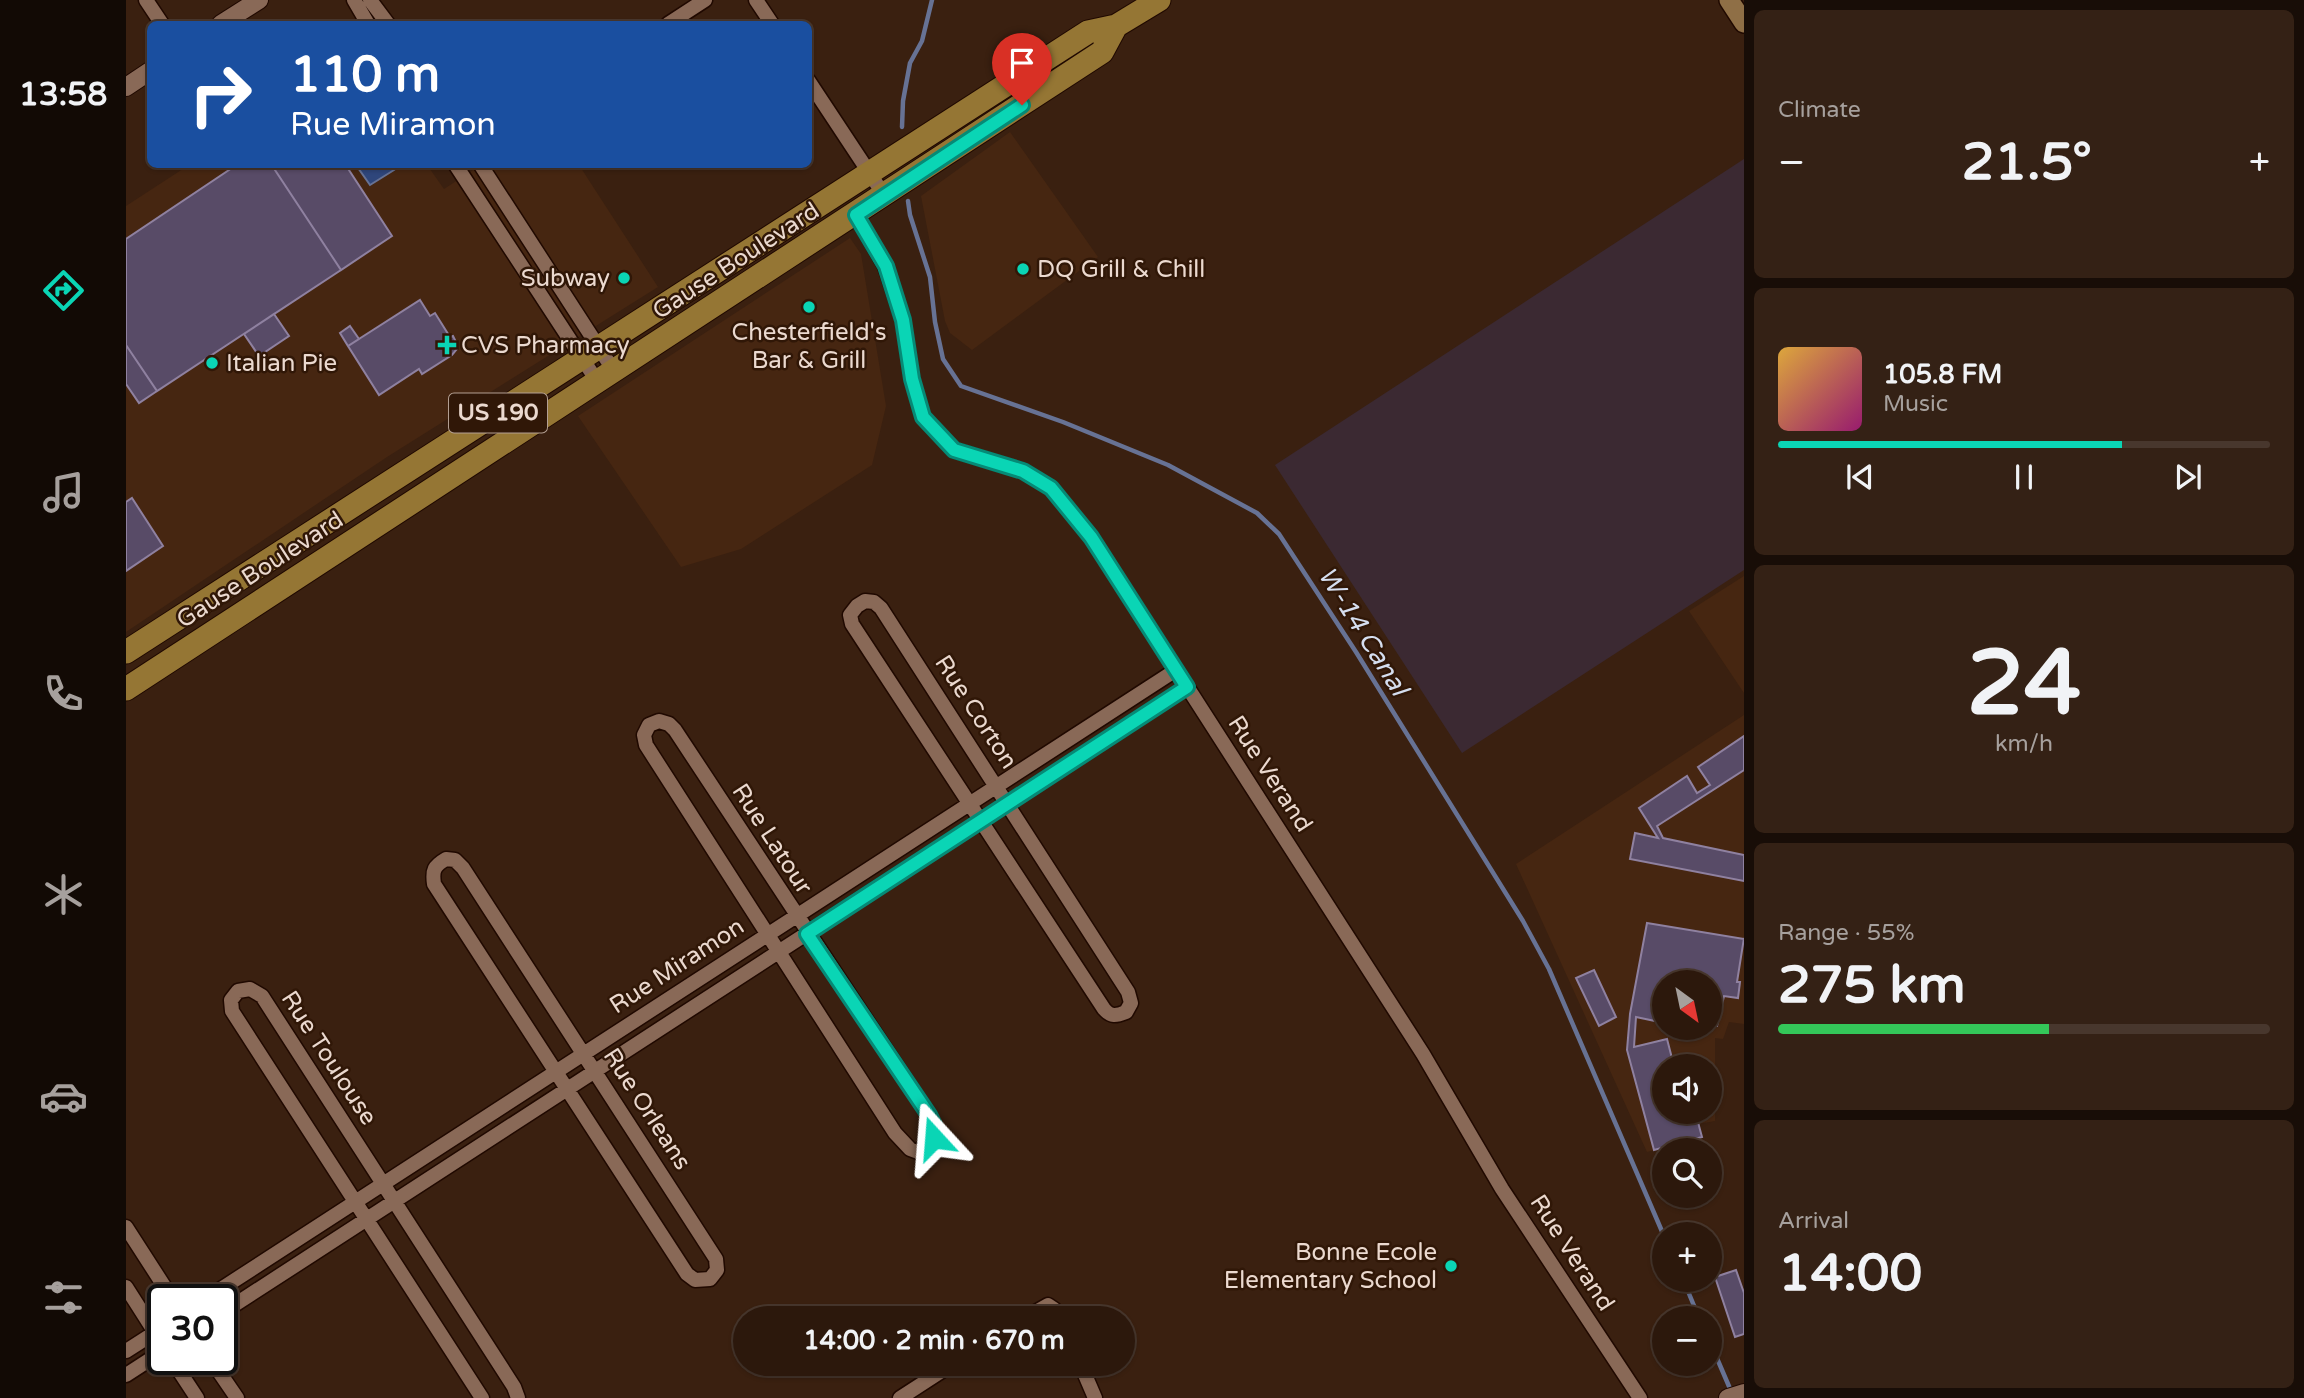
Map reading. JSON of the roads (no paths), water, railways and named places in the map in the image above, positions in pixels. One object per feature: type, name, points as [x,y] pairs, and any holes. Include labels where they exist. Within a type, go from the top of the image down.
[{"type":"main road","name":"Gause Boulevard","points":[[126,652],[1088,33],[1116,26],[1159,0]]},
{"type":"main road","points":[[1730,0],[1744,23]]},
{"type":"main road","name":"Gause Boulevard","points":[[126,689],[856,215],[1102,51],[1116,26]]},
{"type":"main road","points":[[350,508],[364,534]]},
{"type":"street","points":[[146,0],[160,21]]},
{"type":"street","points":[[226,21],[259,0]]},
{"type":"street","points":[[354,0],[366,21]]},
{"type":"street","points":[[370,0],[386,21]]},
{"type":"street","points":[[673,21],[705,0]]},
{"type":"street","points":[[755,0],[770,21]]},
{"type":"street","points":[[126,87],[147,73]]},
{"type":"street","points":[[812,86],[884,195]]},
{"type":"street","points":[[458,168],[521,265],[606,376]]},
{"type":"street","points":[[484,168],[537,252],[591,354],[606,376]]},
{"type":"street","name":"Rue Verand","points":[[856,215],[886,266],[903,320],[912,379],[923,417],[954,450],[1023,471],[1051,488],[1091,537],[1423,1054],[1502,1189],[1640,1398]]},
{"type":"street","points":[[521,265],[537,252]]},
{"type":"street","name":"Rue Corton","points":[[865,601],[874,602],[881,608],[1008,803],[1128,992],[1131,1003],[1126,1012],[1116,1016],[1104,1009],[968,804],[852,624],[850,615],[857,606],[865,601]]},
{"type":"street","name":"Rue Miramon","points":[[229,1284],[1176,670]]},
{"type":"street","name":"Rue Miramon","points":[[238,1303],[1187,687]]},
{"type":"street","name":"Rue Latour","points":[[659,721],[675,730],[807,934],[929,1115],[934,1125],[934,1138],[927,1148],[918,1152],[910,1149],[895,1133],[646,745],[644,735],[649,725],[659,721]]},
{"type":"street","name":"Rue Orleans","points":[[446,859],[455,860],[463,868],[596,1070],[716,1259],[717,1270],[710,1279],[695,1280],[687,1274],[434,884],[432,872],[436,865],[446,859]]},
{"type":"street","name":"Rue Toulouse","points":[[482,1398],[232,1011],[231,1000],[238,991],[250,989],[262,996],[514,1387],[518,1398]]},
{"type":"street","points":[[126,1227],[163,1284]]},
{"type":"street","points":[[126,1287],[147,1314]]},
{"type":"street","points":[[126,1350],[147,1337]]},
{"type":"street","points":[[126,1375],[147,1361]]},
{"type":"street","points":[[182,1375],[197,1398]]},
{"type":"street","points":[[221,1375],[237,1398]]},
{"type":"street","points":[[900,1398],[934,1376]]},
{"type":"street","points":[[1086,1376],[1095,1398]]},
{"type":"street","points":[[1728,1398],[1744,1393]]},
{"type":"water","points":[[358,168],[393,168],[394,170],[370,185]]},
{"type":"waterway","name":"W-14 Canal","points":[[902,127],[903,101],[910,63],[922,41],[932,0]]},
{"type":"waterway","name":"W-14 Canal","points":[[908,201],[930,277],[935,322],[943,359],[961,386],[1063,422],[1168,465],[1257,513],[1279,534],[1356,652],[1523,921],[1549,969],[1658,1222]]},
{"type":"waterway","name":"W-14 Canal","points":[[1688,1292],[1694,1306]]},
{"type":"waterway","name":"W-14 Canal","points":[[1722,1370],[1731,1391]]},
{"type":"place","name":"DQ Grill & Chill","points":[[1023,269]]},
{"type":"place","name":"Subway","points":[[624,278]]},
{"type":"place","name":"Chesterfield's Bar & Grill","points":[[809,307]]},
{"type":"place","name":"CVS Pharmacy","points":[[447,345]]},
{"type":"place","name":"Italian Pie","points":[[212,363]]},
{"type":"place","name":"Bonne Ecole Elementary School","points":[[1451,1266]]}]
